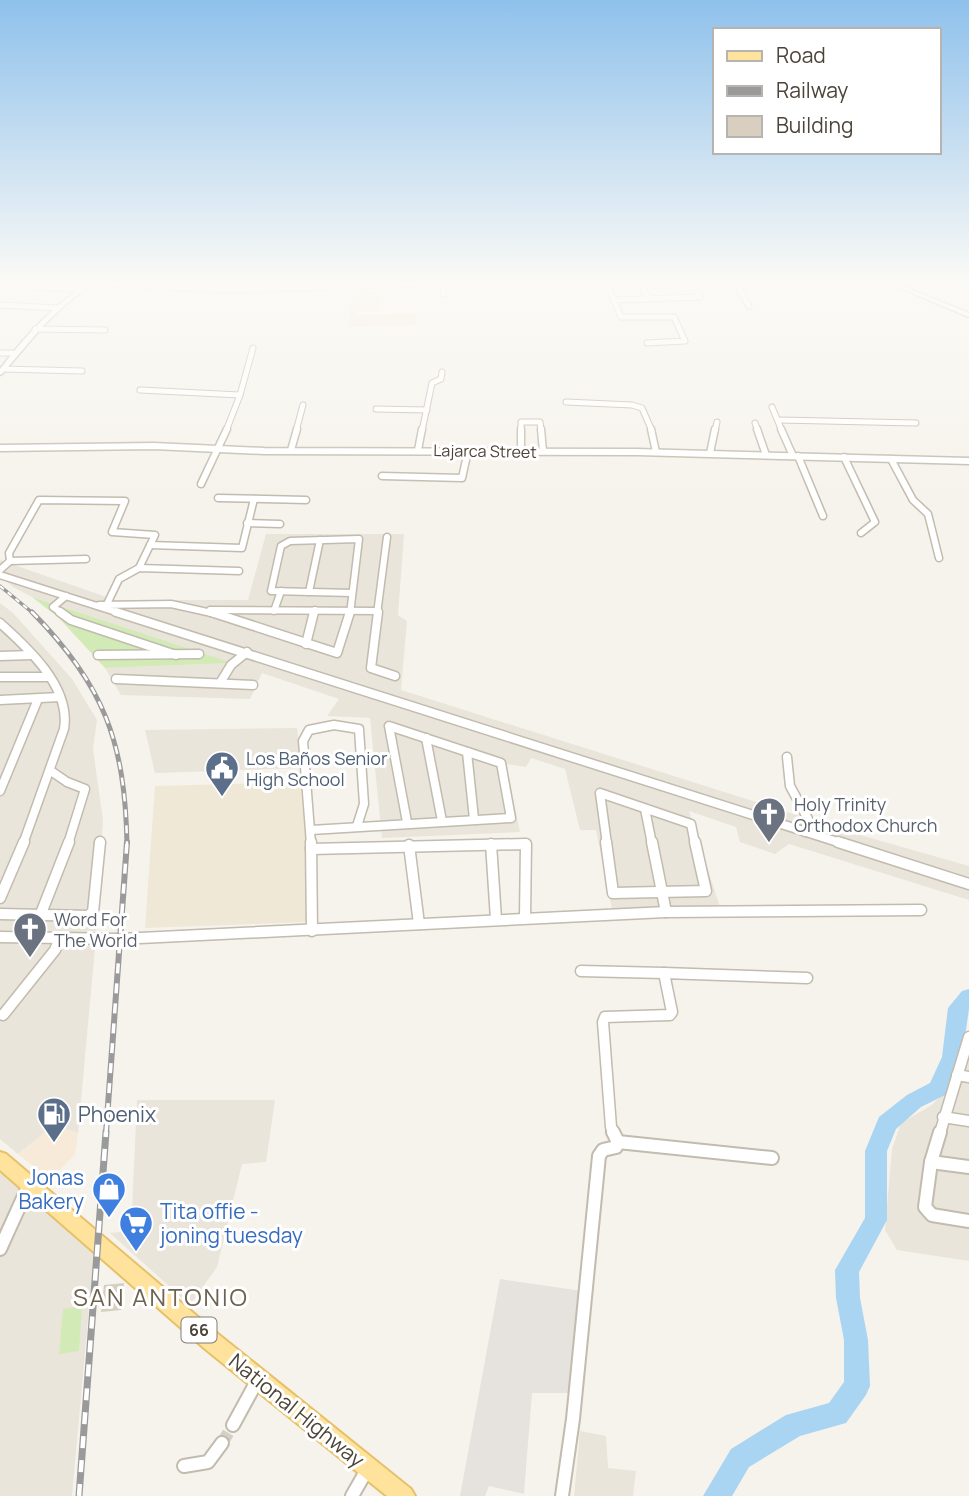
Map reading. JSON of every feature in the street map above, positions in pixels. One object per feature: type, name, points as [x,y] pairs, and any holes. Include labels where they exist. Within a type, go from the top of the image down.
[{"type":"main road","name":"National Highway","points":[[0,1159],[259,1379],[404,1496]]},
{"type":"street","points":[[2,371],[13,354]]},
{"type":"street","points":[[201,484],[219,449],[240,395],[251,354]]},
{"type":"street","points":[[2,371],[82,371]]},
{"type":"street","points":[[418,450],[432,383],[441,379],[442,372]]},
{"type":"street","points":[[140,390],[240,395]]},
{"type":"street","points":[[566,402],[632,405],[642,408],[654,436],[656,452]]},
{"type":"street","points":[[290,450],[303,405]]},
{"type":"street","points":[[772,407],[823,516]]},
{"type":"street","points":[[376,409],[427,410]]},
{"type":"street","points":[[522,452],[521,422],[527,420],[540,422],[543,451]]},
{"type":"street","points":[[779,420],[916,423]]},
{"type":"street","points":[[710,453],[717,422]]},
{"type":"street","points":[[755,423],[766,455]]},
{"type":"street","name":"Lajarca Street","points":[[0,448],[154,446],[290,450],[656,452],[969,461]]},
{"type":"street","points":[[382,476],[462,478],[468,451]]},
{"type":"street","points":[[844,457],[875,522],[861,533]]},
{"type":"street","points":[[891,458],[913,500],[928,514],[939,558]]},
{"type":"street","points":[[218,498],[306,500]]},
{"type":"street","points":[[150,545],[242,548],[254,499]]},
{"type":"street","points":[[139,568],[155,536],[112,532],[124,501],[39,500],[9,553],[10,561],[0,573],[411,708],[969,884]]},
{"type":"street","points":[[247,523],[280,524]]},
{"type":"street","points":[[387,537],[371,668],[395,676]]},
{"type":"street","points":[[96,605],[171,604],[204,610],[337,653],[349,611],[352,593],[359,539],[290,541],[281,546],[269,588],[271,591],[352,593]]},
{"type":"street","points":[[309,592],[320,540]]},
{"type":"street","points":[[10,561],[86,559]]},
{"type":"street","points":[[107,604],[120,579],[139,568],[239,571]]},
{"type":"street","points":[[274,611],[281,592]]},
{"type":"street","points":[[66,596],[53,607],[71,621],[176,654]]},
{"type":"street","points":[[204,610],[377,611]]},
{"type":"street","points":[[306,644],[315,610]]},
{"type":"street","points":[[0,623],[32,655],[48,677],[60,697],[65,724],[51,771],[0,898]]},
{"type":"street","points":[[220,683],[231,665],[247,652]]},
{"type":"street","points":[[98,655],[199,654]]},
{"type":"street","points":[[0,656],[32,655]]},
{"type":"street","points":[[0,677],[48,677]]},
{"type":"street","points":[[116,679],[253,685]]},
{"type":"street","points":[[1,702],[60,697]]},
{"type":"street","points":[[0,791],[38,699]]},
{"type":"street","points":[[312,931],[311,830],[303,741],[309,730],[331,726],[355,726],[359,729],[364,804],[357,826]]},
{"type":"street","points":[[311,830],[407,822],[511,818],[501,763],[389,726],[407,822]]},
{"type":"street","points":[[426,738],[442,821]]},
{"type":"street","points":[[467,752],[474,819]]},
{"type":"street","points":[[787,757],[790,786],[808,819],[804,832]]},
{"type":"street","points":[[40,916],[71,835],[85,789],[67,782],[51,771]]},
{"type":"street","points":[[600,793],[645,809],[691,824],[706,891],[613,893],[600,793]]},
{"type":"street","points":[[645,809],[666,912]]},
{"type":"street","points":[[0,914],[88,916],[93,912],[100,842]]},
{"type":"street","points":[[491,844],[496,919]]},
{"type":"street","points":[[311,849],[526,844],[525,917]]},
{"type":"street","points":[[409,845],[419,924]]},
{"type":"street","points":[[0,937],[60,938],[312,931],[525,917],[666,912],[921,910]]},
{"type":"street","points":[[3,1016],[60,938]]},
{"type":"street","points":[[581,971],[807,978]]},
{"type":"street","points":[[618,1142],[611,1127],[603,1022],[605,1017],[613,1015],[670,1015],[672,1012],[664,973]]},
{"type":"street","points":[[969,1037],[963,1076],[943,1117],[925,1192],[926,1212],[969,1221]]},
{"type":"street","points":[[943,1117],[969,1121]]},
{"type":"street","points":[[618,1142],[772,1158]]},
{"type":"street","points":[[562,1496],[573,1419],[599,1156],[603,1150],[616,1147],[618,1142]]},
{"type":"street","points":[[931,1162],[969,1167]]},
{"type":"street","points":[[0,1249],[29,1184]]},
{"type":"street","points":[[233,1424],[259,1379]]},
{"type":"street","points":[[184,1466],[201,1467],[212,1462],[222,1443]]},
{"type":"street","points":[[352,1496],[368,1467]]},
{"type":"shaded area","points":[[266,534],[404,534],[398,615],[407,621],[401,690],[867,837],[969,866],[969,900],[789,844],[775,854],[740,842],[736,827],[689,811],[720,907],[612,909],[596,830],[580,830],[565,769],[531,758],[526,767],[506,764],[520,832],[382,838],[370,718],[327,716],[339,699],[262,673],[250,699],[121,695],[105,668],[230,663],[32,597],[13,587],[0,575],[0,560],[115,600],[248,600]]},
{"type":"shaded area","points":[[0,603],[13,613],[72,679],[97,720],[93,749],[103,820],[95,948],[78,1133],[54,1125],[18,1154],[0,1139]]},
{"type":"shaded area","points":[[297,728],[301,768],[155,773],[145,730]]},
{"type":"shaded area","name":"Los Baños Senior High School","points":[[300,782],[306,843],[308,922],[145,928],[155,786]]},
{"type":"shaded area","points":[[969,1033],[969,1261],[897,1250],[885,1230],[892,1149],[901,1123],[932,1105],[952,1084]]},
{"type":"shaded area","points":[[137,1100],[275,1100],[266,1162],[242,1164],[217,1267],[190,1305],[110,1233],[131,1231]]},
{"type":"shaded area","name":"Phoenix","points":[[54,1125],[78,1133],[75,1155],[50,1179],[18,1154]]},
{"type":"shaded area","points":[[0,1173],[94,1253],[72,1496],[0,1496]]},
{"type":"shaded area","points":[[500,1279],[582,1291],[572,1393],[532,1393],[524,1494],[489,1486],[485,1496],[460,1496]]},
{"type":"shaded area","points":[[580,1431],[606,1436],[608,1468],[636,1471],[633,1496],[574,1496]]},
{"type":"green space","points":[[32,597],[232,663],[105,668],[59,618]]},
{"type":"green space","points":[[82,1306],[79,1351],[59,1354],[63,1309]]},
{"type":"building","points":[[124,1283],[121,1310],[101,1312],[104,1285]]},
{"type":"waterway","points":[[717,1496],[740,1458],[795,1424],[837,1414],[857,1386],[856,1340],[848,1298],[847,1270],[876,1220],[876,1151],[887,1123],[914,1101],[938,1089],[952,1057],[958,1008],[969,996]]},
{"type":"tunnel","points":[[222,1443],[233,1425]]},
{"type":"railway","points":[[0,586],[33,613]]},
{"type":"railway","points":[[33,613],[77,665],[106,717],[121,775],[127,843]]},
{"type":"railway","points":[[106,1133],[127,843]]},
{"type":"railway","points":[[79,1496],[106,1132]]},
{"type":"place","name":"Los Baños Senior High School","points":[[222,798]]},
{"type":"place","name":"Holy Trinity Orthodox Church","points":[[769,844]]},
{"type":"place","name":"Word For The World","points":[[30,959]]},
{"type":"place","name":"Phoenix","points":[[54,1144]]},
{"type":"place","name":"Jonas Bakery","points":[[109,1219]]},
{"type":"place","name":"Tita offie - joning tuesday","points":[[136,1253]]},
{"type":"district","name":"SAN ANTONIO","points":[[161,1296]]}]
